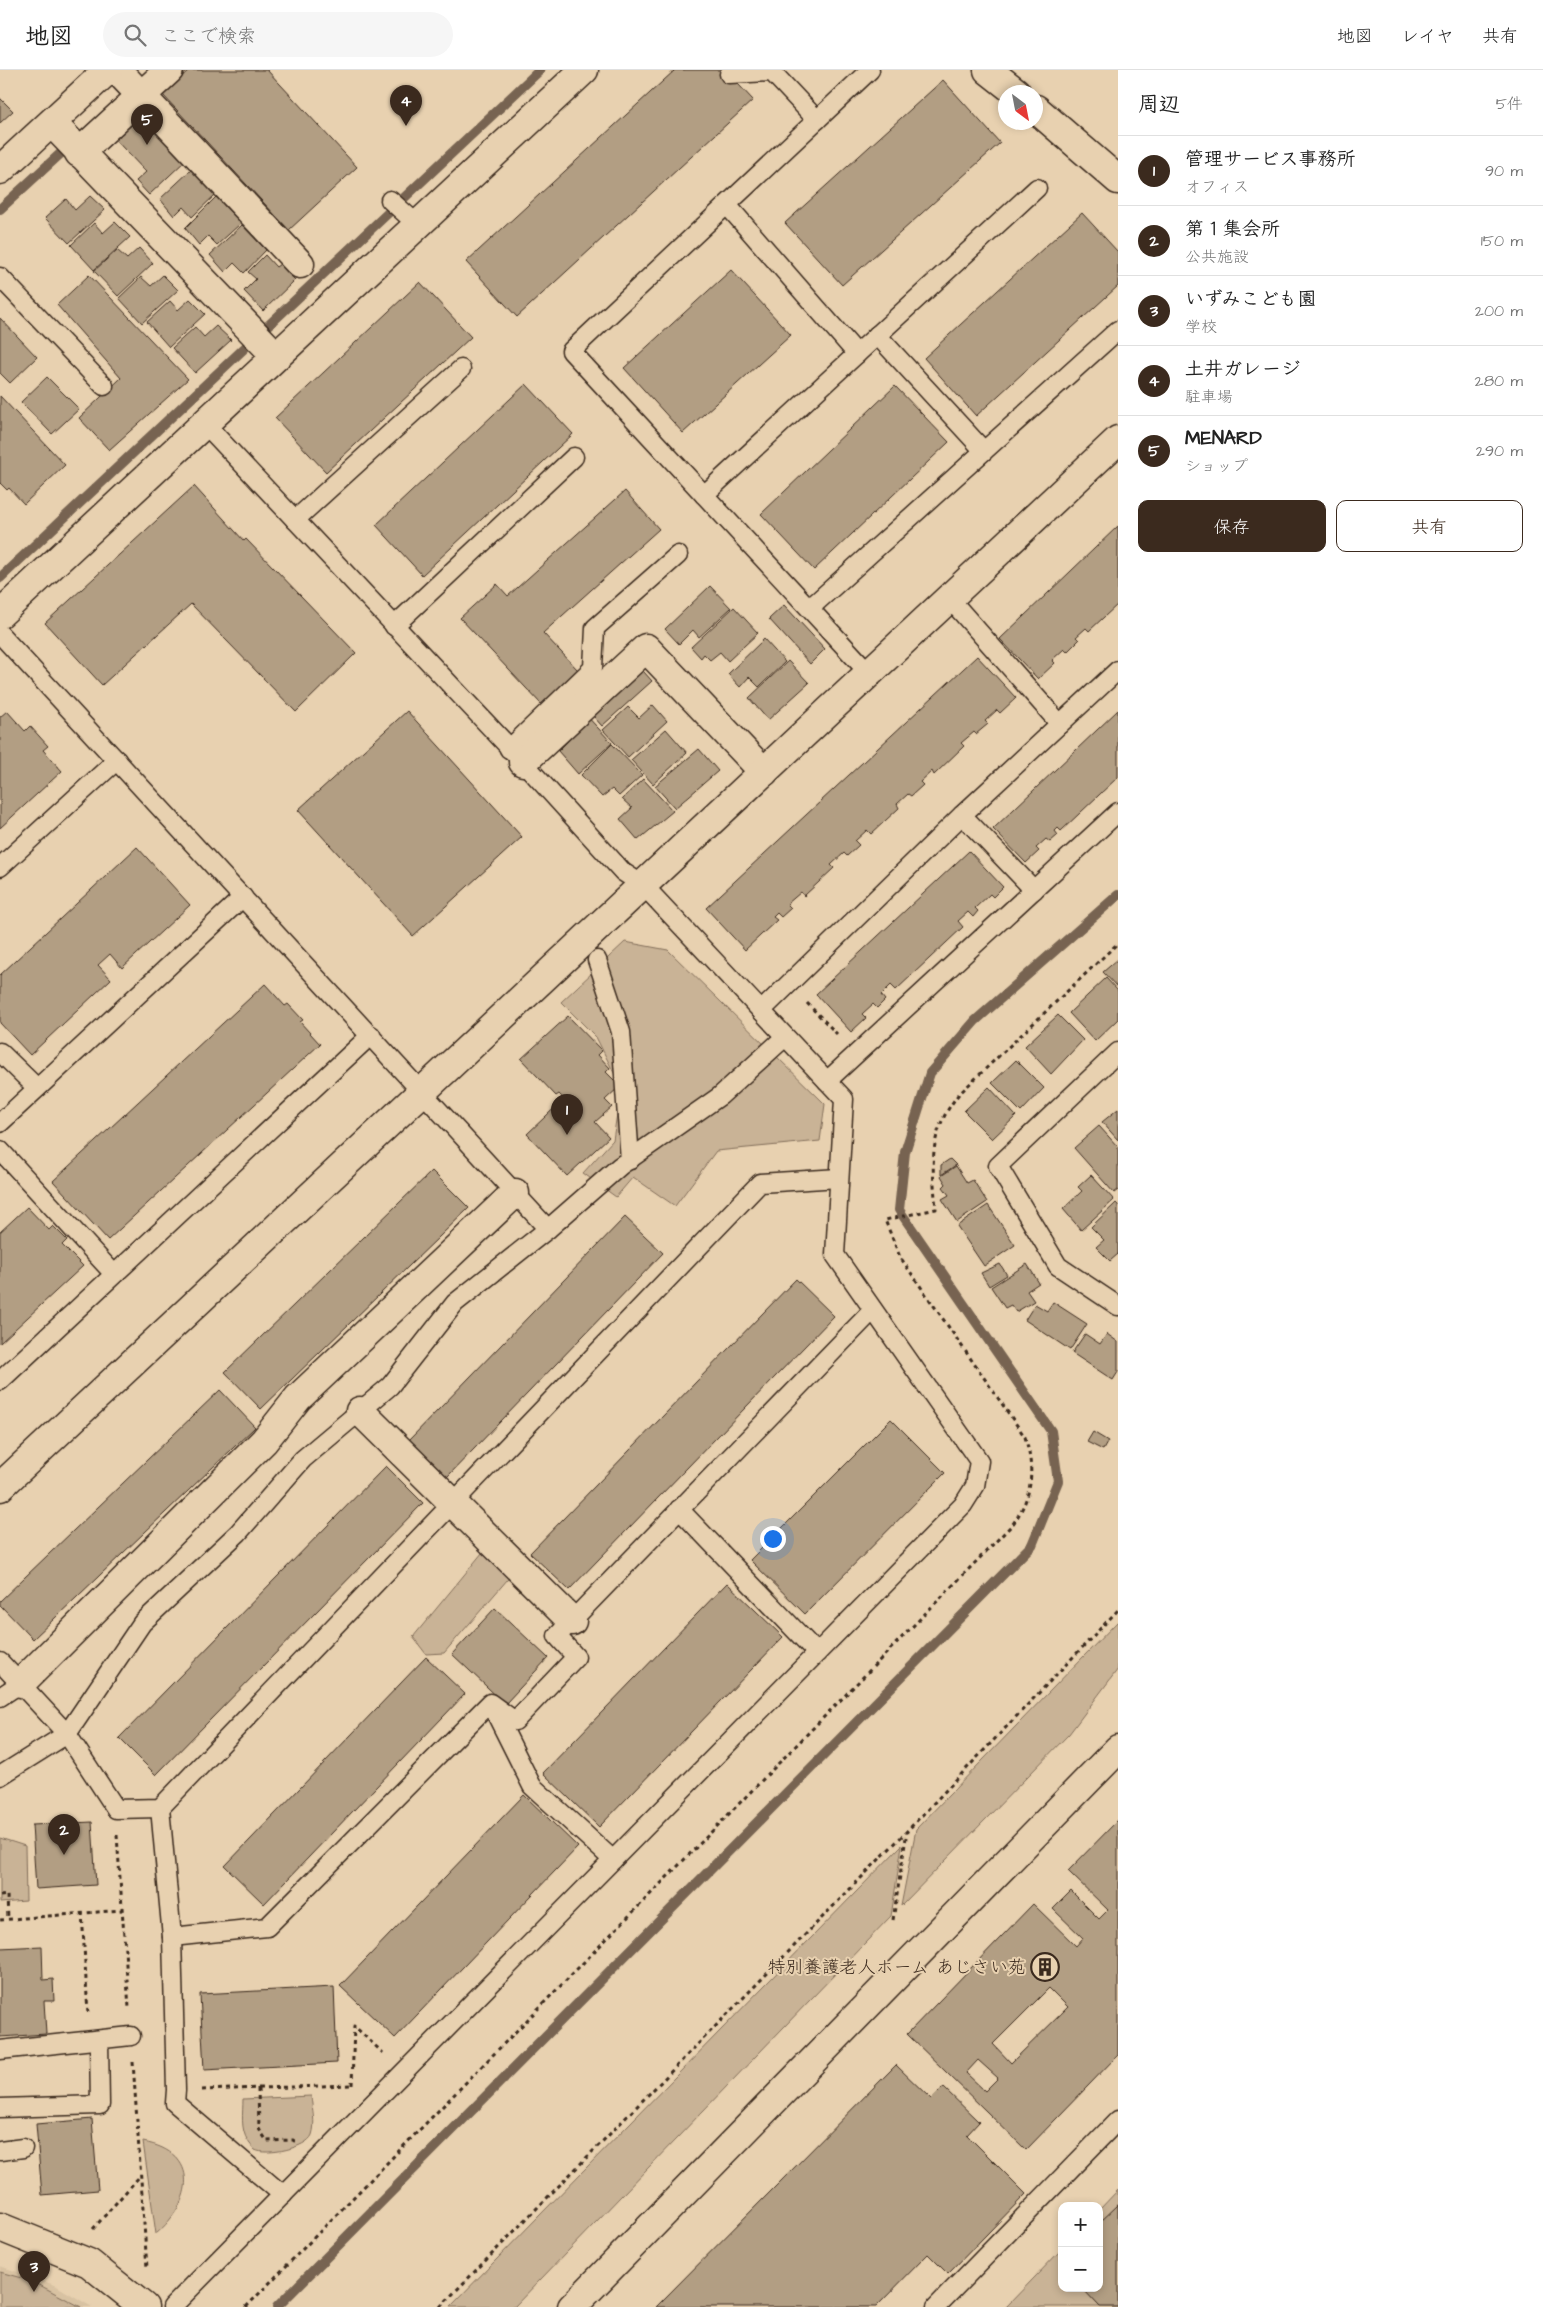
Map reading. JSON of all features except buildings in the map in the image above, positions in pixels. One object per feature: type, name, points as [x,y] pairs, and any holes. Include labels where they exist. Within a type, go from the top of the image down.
[{"type":"street","points":[[0,170],[65,137],[126,82],[170,70]]},
{"type":"street","points":[[0,614],[205,424],[275,354],[414,222],[584,70]]},
{"type":"street","points":[[988,70],[1007,85]]},
{"type":"street","points":[[65,137],[126,82]]},
{"type":"street","points":[[126,82],[300,264]]},
{"type":"street","points":[[1043,115],[1118,180]]},
{"type":"street","points":[[65,137],[275,354]]},
{"type":"street","points":[[0,1487],[1118,440]]},
{"type":"street","points":[[516,756],[646,648],[764,772]]},
{"type":"street","points":[[11,1690],[264,1441],[298,1398],[515,1193]]},
{"type":"street","points":[[360,1411],[572,1621]]},
{"type":"street","points":[[572,2307],[1118,1749]]},
{"type":"street","points":[[0,2227],[89,2263],[144,2307]]},
{"type":"lane","points":[[870,70],[571,351],[870,673]]},
{"type":"lane","points":[[730,74],[772,72],[816,120]]},
{"type":"lane","points":[[704,495],[1037,188]]},
{"type":"lane","points":[[390,200],[414,222]]},
{"type":"lane","points":[[727,205],[857,354]]},
{"type":"lane","points":[[0,277],[104,386]]},
{"type":"lane","points":[[810,608],[1118,330]]},
{"type":"lane","points":[[876,335],[984,451]]},
{"type":"lane","points":[[295,520],[461,369]]},
{"type":"lane","points":[[172,2307],[964,1505],[975,1486],[979,1461],[835,1255],[844,1099],[642,886],[622,872],[205,424]]},
{"type":"lane","points":[[394,626],[574,457]]},
{"type":"lane","points":[[516,756],[593,668],[595,628],[678,555]]},
{"type":"lane","points":[[949,598],[1060,724]]},
{"type":"lane","points":[[0,634],[371,1035],[548,1230]]},
{"type":"lane","points":[[761,1011],[962,815],[1118,670]]},
{"type":"lane","points":[[0,867],[117,760]]},
{"type":"lane","points":[[827,1081],[1118,812]]},
{"type":"lane","points":[[962,815],[1034,890]]},
{"type":"lane","points":[[0,1123],[243,898]]},
{"type":"lane","points":[[597,960],[621,1032],[630,1160]]},
{"type":"lane","points":[[0,1381],[371,1035]]},
{"type":"lane","points":[[0,1776],[67,1734],[142,1623],[238,1532],[303,1459],[390,1386],[455,1303],[548,1230],[630,1160],[720,1096],[785,1037]]},
{"type":"lane","points":[[0,1052],[37,1088]]},
{"type":"lane","points":[[1118,1052],[998,1166],[1058,1266],[1118,1306]]},
{"type":"lane","points":[[0,1150],[114,1274]]},
{"type":"lane","points":[[0,1662],[11,1690],[67,1734],[116,1809],[160,1808],[760,1184],[839,1178]]},
{"type":"lane","points":[[490,1703],[515,1721],[576,1656],[557,1636],[873,1310]]},
{"type":"lane","points":[[679,1510],[817,1653]]},
{"type":"lane","points":[[490,1703],[532,1786],[613,1860]]},
{"type":"lane","points":[[172,1937],[267,1927],[490,1703]]},
{"type":"lane","points":[[160,1808],[172,1937],[175,2103],[283,2195]]},
{"type":"lane","points":[[0,2050],[131,2036]]},
{"type":"lane","points":[[0,2108],[100,2105],[94,2040]]},
{"type":"lane","points":[[936,2307],[1118,2120]]},
{"type":"lane","points":[[0,2151],[23,2148]]},
{"type":"path","points":[[886,1220],[936,1209],[932,1158],[934,1140],[946,1110],[958,1095],[1118,943]]},
{"type":"path","points":[[789,984],[856,1055]]},
{"type":"path","points":[[440,2307],[907,1831],[1118,1610]]},
{"type":"path","points":[[893,1920],[907,1831]]},
{"type":"path","points":[[0,1896],[7,1895],[8,1920]]},
{"type":"path","points":[[0,1920],[122,1910]]},
{"type":"path","points":[[82,1912],[94,2040]]},
{"type":"path","points":[[352,2085],[354,2026],[398,2078]]},
{"type":"path","points":[[176,2090],[352,2085],[398,2078]]},
{"type":"path","points":[[258,2088],[259,2129],[267,2141],[293,2140],[317,2161]]},
{"type":"path","points":[[89,2234],[140,2175]]},
{"type":"shaded area","points":[[625,942],[668,950],[825,1104],[820,1141],[716,1151],[675,1206],[633,1177],[616,1197],[583,1173],[613,1140],[621,1087],[596,1037],[561,1002]]},
{"type":"shaded area","points":[[487,1547],[514,1572],[444,1653],[426,1654],[413,1637]]},
{"type":"shaded area","points":[[1118,1621],[1118,1669],[1069,1734],[901,1906],[916,1829]]},
{"type":"shaded area","points":[[0,1838],[25,1846],[26,1901],[0,1903]]},
{"type":"shaded area","points":[[902,1845],[891,1916],[514,2307],[450,2307]]},
{"type":"shaded area","points":[[311,2096],[314,2126],[309,2140],[286,2150],[261,2152],[255,2150],[245,2136],[242,2121],[243,2099]]},
{"type":"shaded area","points":[[143,2142],[162,2148],[175,2157],[183,2168],[186,2180],[184,2194],[178,2208],[156,2234]]},
{"type":"shaded area","points":[[1118,2190],[1118,2307],[1006,2307],[1058,2253],[1058,2292],[1103,2292],[1103,2206]]},
{"type":"shaded area","points":[[0,2266],[55,2285],[92,2307],[0,2307]]},
{"type":"shaded area","points":[[0,2272],[32,2281],[81,2307],[0,2307]]},
{"type":"waterway","points":[[0,578],[540,70]]},
{"type":"waterway","points":[[0,209],[71,144]]},
{"type":"waterway","points":[[277,2307],[1032,1545],[1058,1481],[1051,1431],[899,1210],[905,1152],[930,1073],[975,1021],[1118,895]]},
{"type":"place","name":"土井ガレージ","points":[[406,126]]},
{"type":"place","name":"MENARD","points":[[147,145]]},
{"type":"place","name":"管理サービス事務所","points":[[567,1135]]},
{"type":"place","name":"第１集会所","points":[[64,1855]]},
{"type":"place","name":"特別養護老人ホーム あじさい苑","points":[[1045,1967]]},
{"type":"place","name":"いずみこども園","points":[[34,2292]]}]
